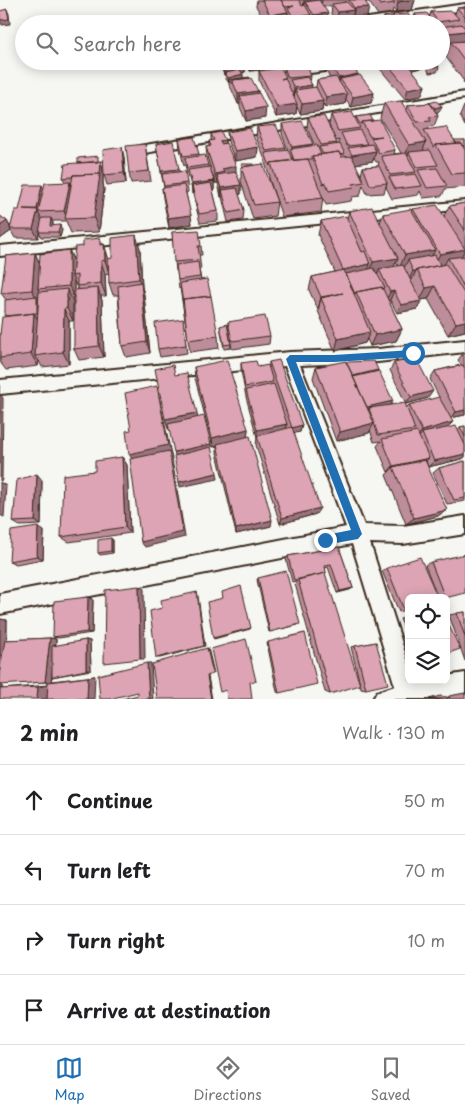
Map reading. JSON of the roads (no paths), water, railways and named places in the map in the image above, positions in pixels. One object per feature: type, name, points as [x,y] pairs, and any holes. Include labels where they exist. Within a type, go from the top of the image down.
[{"type":"street","points":[[410,15],[465,7]]},
{"type":"street","points":[[450,51],[465,49]]},
{"type":"street","points":[[276,75],[311,70]]},
{"type":"street","points":[[139,150],[465,95]]},
{"type":"street","points":[[0,251],[465,205]]},
{"type":"street","points":[[0,386],[290,359],[334,359],[403,354],[465,346]]},
{"type":"street","points":[[290,359],[358,534],[408,697]]},
{"type":"street","points":[[0,604],[358,534],[403,535],[465,525]]},
{"type":"street","points":[[384,699],[408,697],[465,683]]}]
